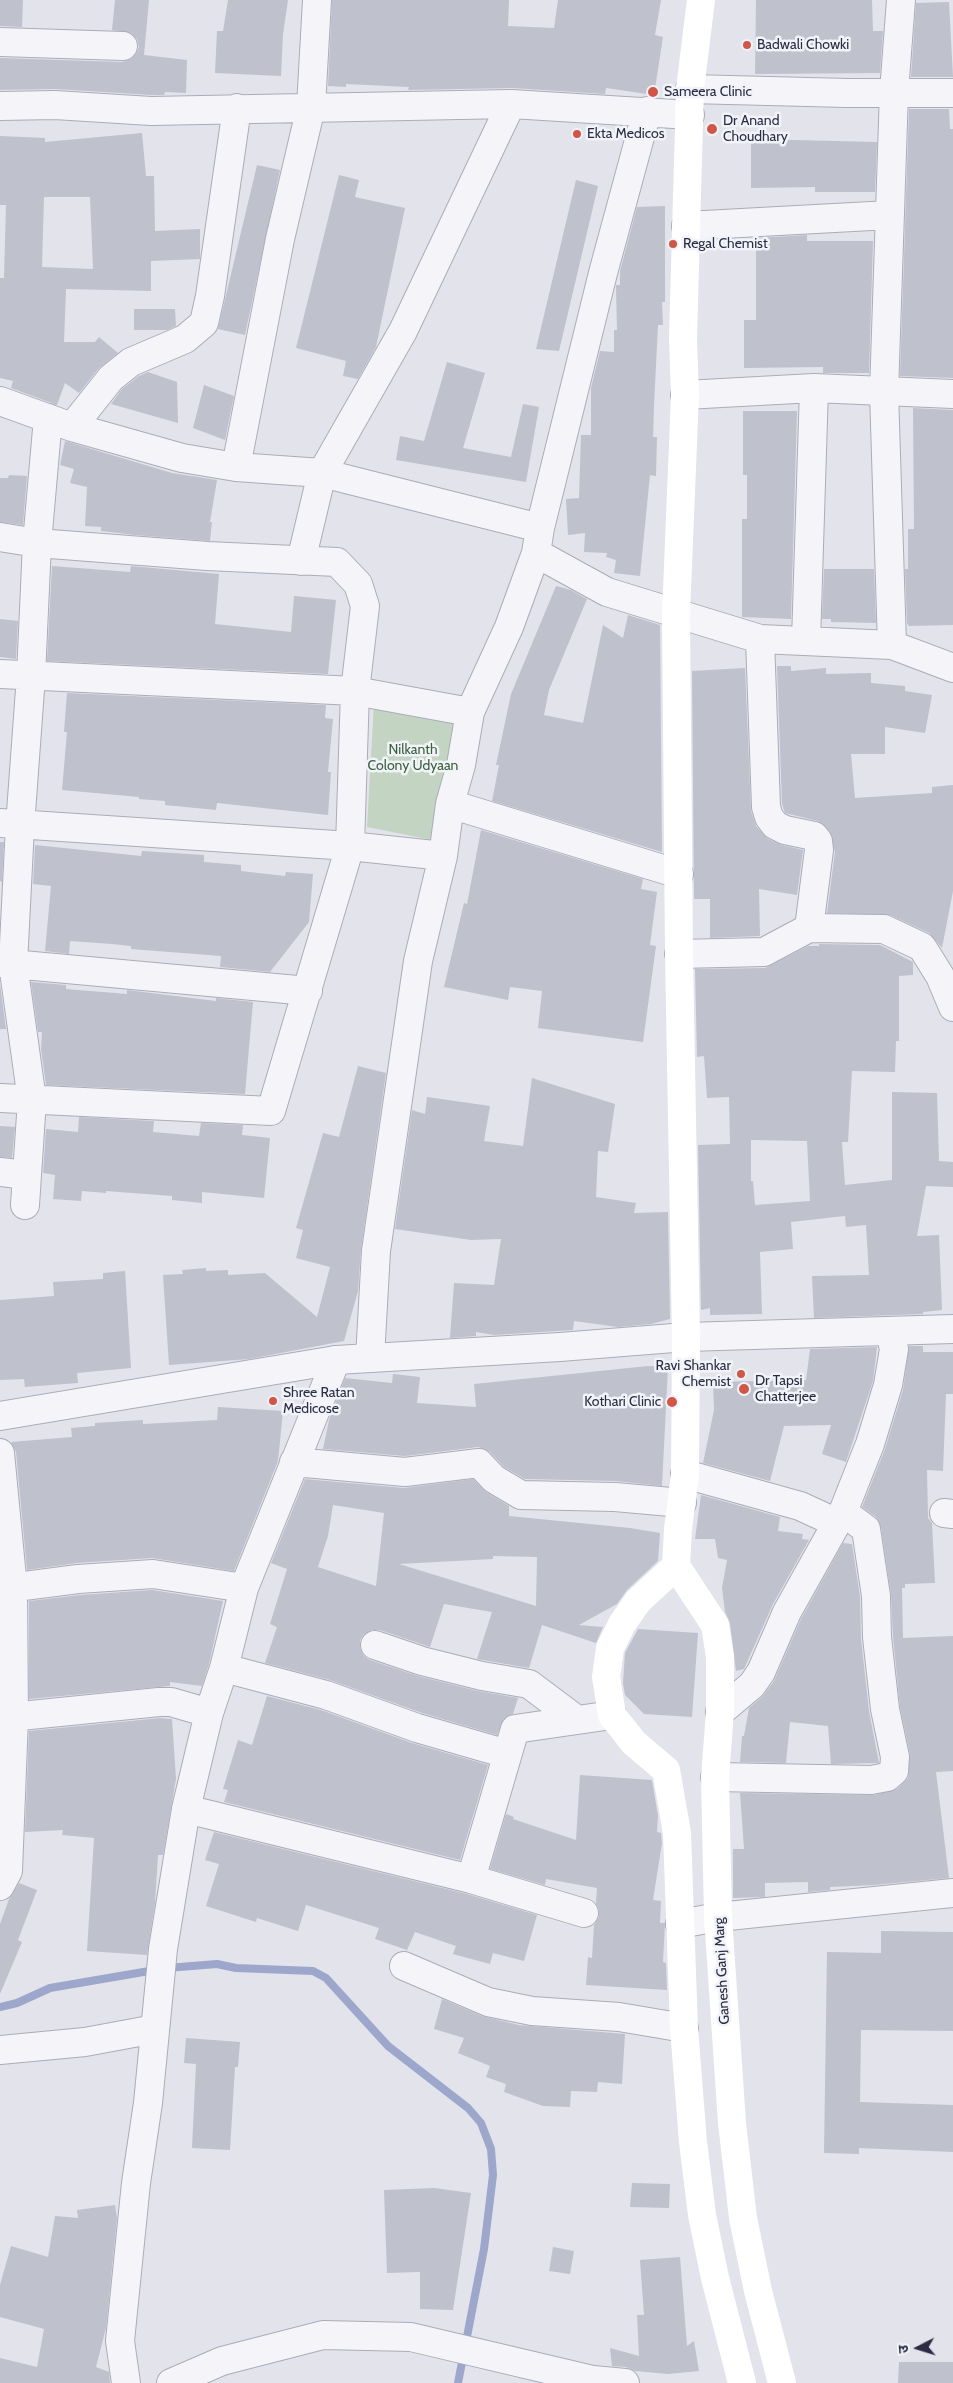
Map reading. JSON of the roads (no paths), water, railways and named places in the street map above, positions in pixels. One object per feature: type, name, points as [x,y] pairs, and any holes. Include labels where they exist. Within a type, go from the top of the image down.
[{"type":"main road","points":[[701,0],[690,102],[683,338],[685,395],[676,614],[679,954],[686,1337],[685,1474],[678,1529],[676,1566],[638,1602],[622,1624],[610,1648],[606,1677],[612,1715],[634,1743],[666,1770],[677,1833],[684,2028],[693,2142],[702,2215],[715,2278],[742,2383]]},
{"type":"main road","name":"Ganesh Ganj Marg","points":[[676,1566],[715,1625],[720,1657],[720,1712],[715,1777],[718,1917],[732,2123],[743,2218],[758,2292],[782,2383]]},
{"type":"street","points":[[236,467],[280,239],[311,107],[316,0]]},
{"type":"street","points":[[892,645],[884,392],[894,92],[901,0]]},
{"type":"street","points":[[0,42],[123,46]]},
{"type":"street","points":[[0,106],[55,105],[151,111],[511,104],[647,111],[690,102],[894,92],[953,93]]},
{"type":"street","points":[[301,561],[322,473],[404,331],[511,104]]},
{"type":"street","points":[[25,1205],[13,1174],[32,1100],[6,963],[10,824],[31,676],[37,543],[60,423],[131,362],[186,339],[204,323],[210,296],[237,108]]},
{"type":"street","points":[[370,1358],[376,1252],[418,961],[443,856],[450,804],[461,765],[470,712],[509,627],[538,540],[603,273],[647,111]]},
{"type":"street","points":[[686,226],[890,215]]},
{"type":"street","points":[[806,640],[814,388]]},
{"type":"street","points":[[685,395],[814,388],[953,394]]},
{"type":"street","points":[[0,401],[60,423],[182,458],[236,467],[322,473],[538,540],[607,592],[760,638],[892,645],[953,668]]},
{"type":"street","points":[[0,537],[37,543],[337,562],[358,584],[365,606],[355,691],[350,846],[271,1111],[0,1098]]},
{"type":"street","points":[[760,638],[766,807],[769,817],[775,825],[785,830],[814,836],[818,842],[819,850],[809,928]]},
{"type":"street","points":[[0,674],[355,691],[470,712]]},
{"type":"street","points":[[450,804],[678,874]]},
{"type":"street","points":[[10,824],[350,846],[443,856]]},
{"type":"street","points":[[679,954],[764,952],[809,928],[884,929],[922,947],[946,974],[953,1007]]},
{"type":"street","points":[[6,963],[308,991]]},
{"type":"street","points":[[0,1416],[336,1360],[560,1347],[686,1337],[953,1329]]},
{"type":"street","points":[[720,1712],[752,1685],[761,1672],[787,1612],[840,1517],[870,1444],[888,1385],[894,1349],[890,1332]]},
{"type":"street","points":[[126,2383],[120,2341],[163,1949],[186,1809],[209,1713],[224,1668],[244,1588],[336,1360]]},
{"type":"street","points":[[0,1453],[7,1588],[8,1871],[0,1886]]},
{"type":"street","points":[[294,1462],[405,1472],[479,1463],[494,1479],[521,1495],[615,1497],[682,1503]]},
{"type":"street","points":[[685,1474],[840,1517],[866,1529],[876,1596],[877,1637],[885,1709],[895,1757],[894,1771],[887,1777],[870,1780],[715,1777]]},
{"type":"street","points":[[7,1588],[78,1579],[153,1574],[244,1588]]},
{"type":"street","points":[[375,1645],[422,1662],[482,1676],[529,1684],[577,1720]]},
{"type":"street","points":[[224,1668],[326,1696],[417,1728],[507,1754]]},
{"type":"street","points":[[7,1718],[159,1702],[171,1702],[209,1713]]},
{"type":"street","points":[[471,1879],[515,1729],[612,1715]]},
{"type":"street","points":[[186,1809],[471,1879],[584,1913]]},
{"type":"street","points":[[680,1924],[718,1917],[953,1893]]},
{"type":"street","points":[[404,1966],[488,2002],[532,2011],[619,2017],[684,2028]]},
{"type":"street","points":[[0,2050],[85,2042],[155,2021]]},
{"type":"street","points":[[171,2383],[222,2361],[323,2335],[410,2337],[593,2382],[625,2383]]},
{"type":"waterway","points":[[167,1968],[217,1964],[236,1968],[313,1971],[326,1978],[388,2046],[468,2108],[481,2123],[491,2149],[493,2175],[484,2249],[458,2383]]},
{"type":"waterway","points":[[0,2007],[17,2003],[50,1988],[155,1970]]},
{"type":"place","name":"Badwali Chowki","points":[[747,45]]},
{"type":"place","name":"Sameera Clinic","points":[[653,92]]},
{"type":"place","name":"Dr Anand Choudhary","points":[[712,129]]},
{"type":"place","name":"Ekta Medicos","points":[[577,134]]},
{"type":"place","name":"Regal Chemist","points":[[673,244]]},
{"type":"place","name":"Ravi Shankar Chemist","points":[[741,1374]]},
{"type":"place","name":"Dr Tapsi Chatterjee","points":[[744,1389]]},
{"type":"place","name":"Shree Ratan Medicose","points":[[273,1401]]},
{"type":"place","name":"Kothari Clinic","points":[[672,1402]]},
{"type":"park label","name":"Nilkanth Colony Udyaan","points":[[413,758]]}]
